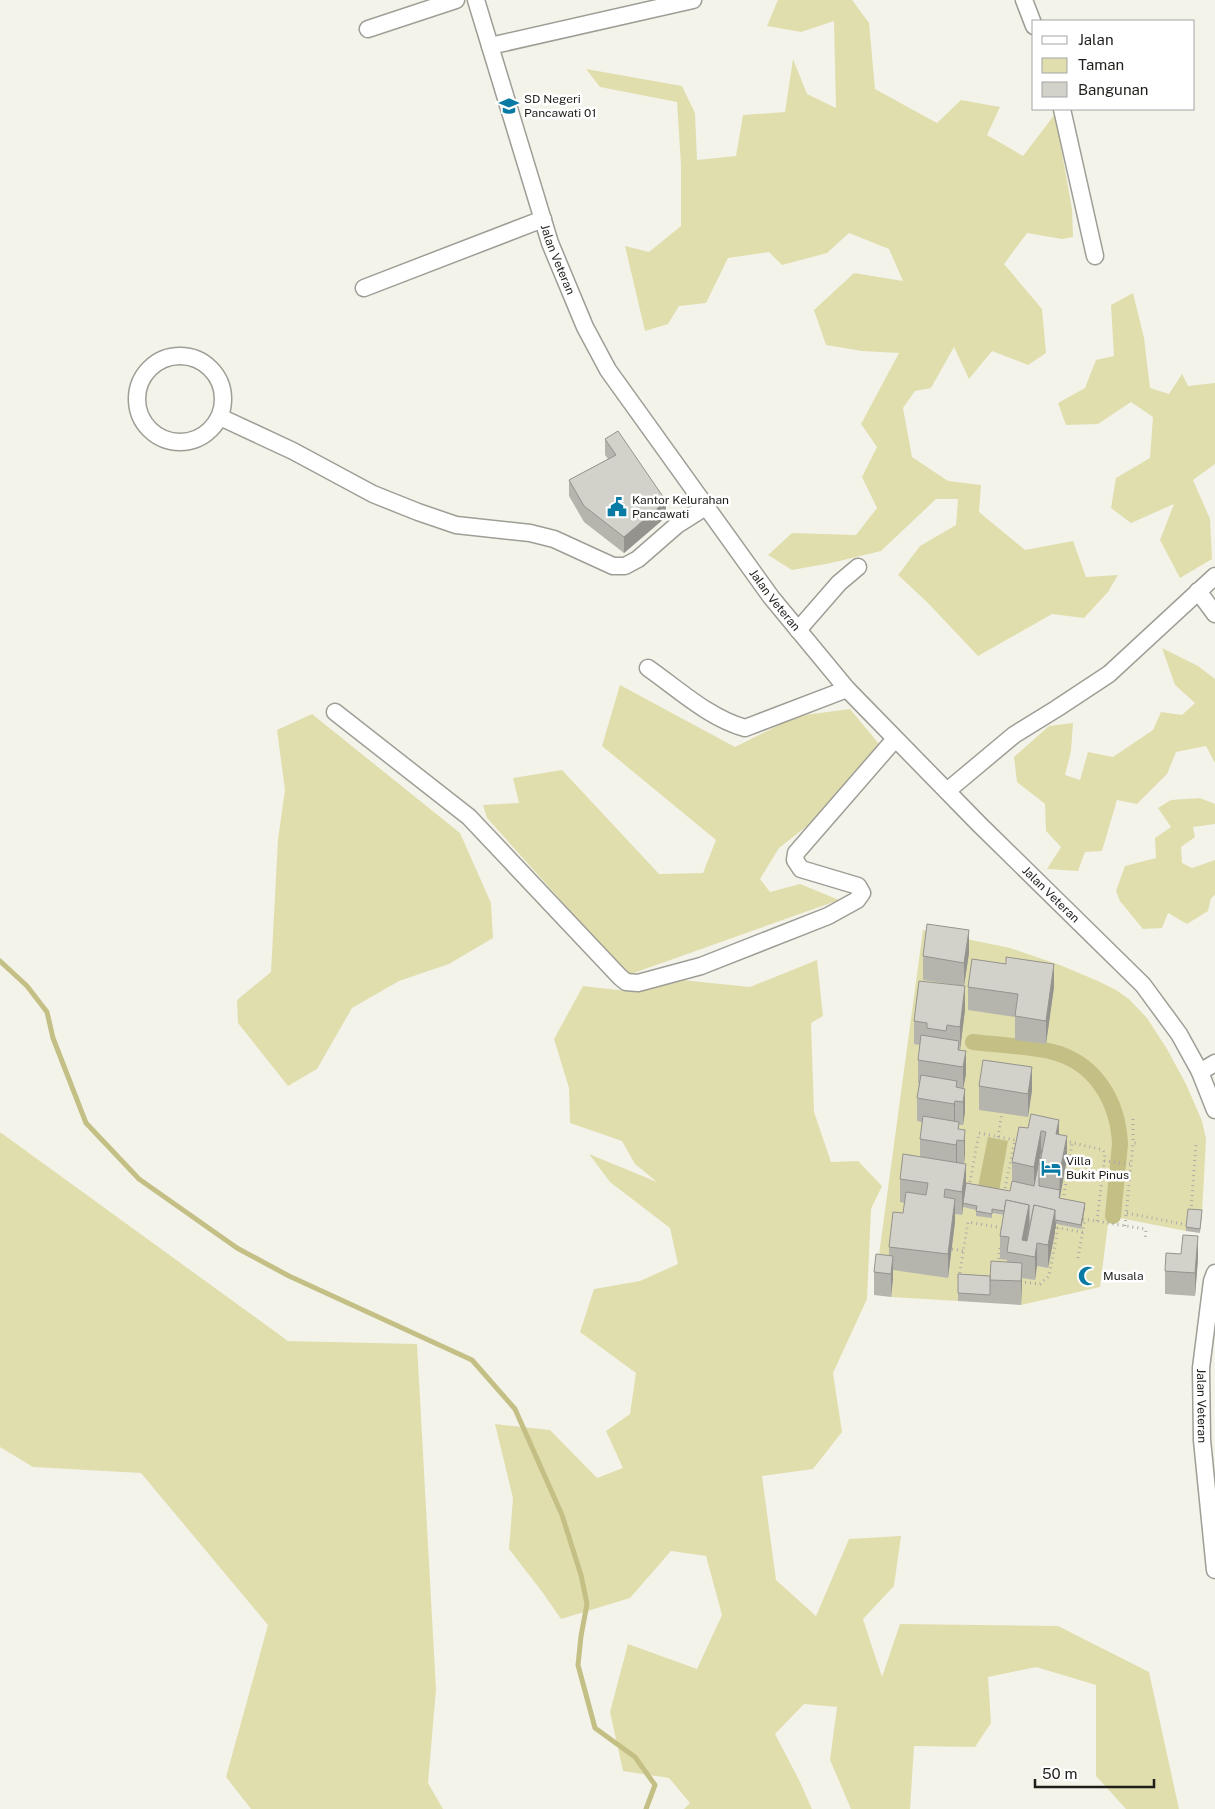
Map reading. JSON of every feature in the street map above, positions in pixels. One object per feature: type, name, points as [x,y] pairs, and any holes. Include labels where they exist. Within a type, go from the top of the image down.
[{"type":"street","points":[[368,29],[456,0]]},
{"type":"street","name":"Jalan Veteran","points":[[476,0],[550,243],[584,327],[608,370],[771,597],[847,690],[1143,985],[1179,1034],[1200,1072],[1215,1110]]},
{"type":"street","points":[[490,46],[693,0]]},
{"type":"street","points":[[1024,0],[1032,21]]},
{"type":"street","points":[[1062,110],[1095,256]]},
{"type":"street","points":[[364,288],[543,218]]},
{"type":"street","points":[[179,356],[193,358],[206,365],[216,375],[222,388],[223,403],[220,417],[212,429],[201,438],[187,442],[173,442],[160,438],[148,429],[140,417],[136,404],[137,389],[142,376],[164,358],[179,356]]},
{"type":"street","points":[[220,417],[293,451],[373,494],[418,512],[456,525],[538,535],[554,539],[613,566],[625,566],[638,559],[677,525],[707,506]]},
{"type":"street","points":[[798,630],[839,583],[858,568]]},
{"type":"street","points":[[947,791],[1014,735],[1109,674],[1215,576]]},
{"type":"street","points":[[1198,591],[1215,614]]},
{"type":"street","points":[[648,668],[712,714],[730,724],[745,728],[847,690]]},
{"type":"street","points":[[335,712],[469,817],[620,977],[626,982],[638,983],[701,966],[828,916],[857,900],[862,893],[858,886],[801,869],[795,860],[796,853],[895,739]]},
{"type":"street","points":[[1200,1072],[1215,1063]]},
{"type":"street","name":"Jalan Veteran","points":[[1215,1273],[1201,1368],[1209,1440],[1215,1570]]},
{"type":"path","points":[[998,1137],[1002,1113]]},
{"type":"path","points":[[1125,1226],[1131,1164],[1136,1143],[1133,1120]]},
{"type":"path","points":[[969,1188],[979,1133],[1015,1140],[1024,1137]]},
{"type":"path","points":[[1005,1188],[1015,1140]]},
{"type":"path","points":[[1064,1141],[1103,1150],[1105,1154],[1097,1221]]},
{"type":"path","points":[[1064,1195],[1072,1143]]},
{"type":"path","points":[[1191,1213],[1196,1144]]},
{"type":"path","points":[[1104,1161],[1131,1164]]},
{"type":"path","points":[[1127,1213],[1187,1225]]},
{"type":"path","points":[[1078,1258],[1084,1219],[1146,1230],[1145,1240]]},
{"type":"path","points":[[968,1279],[959,1278],[968,1222],[1004,1226],[1002,1236]]},
{"type":"path","points":[[1013,1282],[1040,1284],[1049,1276],[1058,1228],[1083,1232]]},
{"type":"path","points":[[997,1271],[1001,1245]]},
{"type":"path","points":[[952,1249],[964,1251]]},
{"type":"green space","points":[[778,0],[852,0],[869,23],[875,89],[937,123],[961,100],[1000,107],[987,135],[1023,156],[1055,114],[1072,209],[1073,237],[1062,239],[1027,233],[1004,264],[1042,309],[1046,353],[1028,365],[992,351],[969,379],[954,347],[931,388],[915,391],[903,408],[912,457],[948,481],[981,485],[979,512],[1025,550],[1073,541],[1086,577],[1118,575],[1108,592],[1084,618],[1052,614],[978,656],[927,602],[898,575],[920,546],[956,525],[958,499],[936,499],[881,551],[792,570],[768,555],[792,533],[856,535],[877,508],[862,477],[877,447],[861,424],[899,353],[862,351],[826,345],[814,310],[854,273],[903,281],[889,249],[849,233],[827,253],[782,265],[769,252],[728,258],[706,303],[679,306],[668,324],[645,331],[625,246],[649,252],[681,226],[681,165],[677,102],[600,87],[586,69],[682,86],[695,113],[697,160],[736,156],[743,115],[785,112],[793,59],[807,94],[836,108],[834,21],[801,32],[767,26]]},
{"type":"green space","points":[[1133,293],[1144,338],[1150,388],[1169,394],[1182,374],[1188,386],[1215,383],[1215,464],[1193,480],[1210,519],[1212,559],[1180,578],[1160,540],[1174,504],[1131,523],[1111,508],[1116,478],[1150,458],[1153,417],[1131,402],[1098,424],[1066,425],[1058,403],[1085,388],[1096,360],[1114,356],[1111,305]]},
{"type":"green space","points":[[1162,648],[1198,666],[1215,679],[1215,763],[1206,746],[1176,752],[1167,774],[1137,804],[1117,800],[1102,851],[1085,852],[1078,871],[1047,869],[1061,847],[1046,831],[1045,804],[1017,782],[1014,757],[1049,726],[1073,723],[1071,751],[1065,775],[1080,780],[1088,752],[1113,757],[1153,730],[1161,712],[1182,715],[1195,703],[1175,685]]},
{"type":"green space","points":[[620,685],[735,747],[797,716],[850,709],[879,744],[807,826],[779,848],[760,879],[770,892],[800,884],[839,900],[628,975],[487,818],[483,805],[519,803],[513,778],[562,770],[659,874],[703,873],[716,840],[602,746]]},
{"type":"green space","points":[[312,714],[460,833],[491,903],[493,938],[449,964],[399,981],[352,1008],[317,1069],[288,1086],[238,1023],[237,1000],[271,972],[278,839],[285,790],[277,730]]},
{"type":"green space","points":[[1200,798],[1215,804],[1215,824],[1193,827],[1195,837],[1181,847],[1182,863],[1192,868],[1215,860],[1215,895],[1211,898],[1208,911],[1187,924],[1168,913],[1162,928],[1143,929],[1120,901],[1116,891],[1125,866],[1156,858],[1155,838],[1171,827],[1158,808],[1171,800]]},
{"type":"green space","points":[[923,930],[1010,948],[1060,965],[1098,981],[1129,999],[1147,1018],[1167,1049],[1186,1084],[1202,1121],[1206,1139],[1202,1214],[1188,1213],[1186,1231],[1109,1216],[1100,1287],[1021,1305],[958,1283],[958,1301],[891,1297],[893,1279],[876,1277]],"holes":[[[1067,1159],[1059,1202],[1081,1229],[1056,1224],[1048,1268],[1037,1266],[1034,1280],[1009,1261],[1008,1216],[992,1213],[992,1218],[977,1210],[963,1207],[961,1215],[945,1212],[955,1222],[948,1278],[928,1207],[1010,1195]]]},
{"type":"green space","points":[[817,960],[823,1016],[811,1023],[814,1112],[831,1162],[858,1161],[882,1186],[871,1209],[867,1299],[833,1373],[842,1432],[813,1469],[762,1476],[776,1580],[816,1616],[849,1539],[901,1536],[894,1586],[863,1619],[882,1677],[900,1624],[1058,1626],[1149,1672],[1179,1809],[1126,1809],[1096,1776],[1096,1685],[1036,1667],[988,1677],[991,1723],[975,1747],[914,1746],[910,1809],[851,1809],[830,1760],[837,1707],[804,1704],[775,1734],[812,1809],[684,1809],[690,1803],[669,1778],[623,1771],[610,1712],[628,1644],[697,1669],[722,1615],[706,1556],[671,1551],[630,1598],[561,1619],[509,1549],[513,1498],[495,1424],[550,1430],[597,1478],[623,1468],[606,1431],[630,1414],[636,1373],[580,1332],[594,1289],[640,1281],[678,1264],[670,1228],[610,1182],[589,1154],[657,1182],[635,1164],[622,1141],[570,1123],[569,1088],[554,1039],[583,986],[627,991],[682,980],[750,987]]},
{"type":"green space","points":[[0,1132],[288,1341],[417,1344],[436,1690],[428,1783],[443,1809],[251,1809],[226,1777],[268,1625],[141,1473],[33,1467],[0,1447]]},
{"type":"shaded area","points":[[988,1137],[1008,1141],[999,1191],[978,1187]]},
{"type":"building","name":"Kantor Kelurahan Pancawati","points":[[618,431],[666,501],[624,537],[584,506],[569,480],[616,455],[605,439]]},
{"type":"building","points":[[927,924],[969,930],[964,963],[923,956]]},
{"type":"building","points":[[1006,957],[1054,964],[1046,1021],[1015,1016],[1018,994],[968,987],[972,959],[1006,964]]},
{"type":"building","points":[[919,981],[965,986],[960,1027],[947,1025],[946,1031],[927,1028],[927,1023],[914,1021]]},
{"type":"building","points":[[921,1035],[959,1041],[958,1050],[966,1051],[963,1067],[918,1060]]},
{"type":"building","points":[[983,1060],[1032,1067],[1028,1094],[979,1086]]},
{"type":"building","points":[[921,1075],[957,1081],[956,1087],[965,1089],[963,1102],[955,1101],[954,1104],[917,1098]]},
{"type":"building","points":[[1031,1114],[1059,1120],[1056,1134],[1067,1136],[1060,1171],[1039,1167],[1046,1132],[1043,1131],[1041,1131],[1034,1167],[1012,1162],[1019,1127],[1028,1128]]},
{"type":"building","points":[[923,1116],[959,1122],[958,1129],[965,1130],[964,1141],[957,1140],[956,1145],[920,1139]]},
{"type":"building","points":[[1041,1150],[1039,1186],[1060,1190],[1059,1198],[1085,1203],[1081,1225],[1056,1220],[1055,1229],[1055,1210],[1034,1205],[1026,1241],[1029,1224],[1029,1205],[1006,1200],[1004,1211],[992,1209],[992,1214],[976,1211],[977,1206],[963,1203],[966,1183],[1010,1191],[1012,1181],[1034,1186]]},
{"type":"building","points":[[903,1154],[966,1164],[962,1192],[945,1189],[944,1197],[955,1199],[948,1254],[889,1247],[893,1212],[903,1213],[906,1192],[926,1195],[928,1183],[900,1179]]},
{"type":"building","points":[[1006,1200],[1029,1205],[1022,1240],[1027,1241],[1034,1205],[1055,1210],[1048,1245],[1037,1243],[1035,1257],[1007,1252],[1009,1237],[1000,1236]]},
{"type":"building","points":[[1188,1209],[1202,1210],[1200,1229],[1186,1227]]},
{"type":"building","points":[[1183,1235],[1198,1236],[1195,1273],[1165,1271],[1166,1253],[1181,1254]]},
{"type":"building","points":[[876,1254],[893,1256],[891,1274],[874,1272]]},
{"type":"building","points":[[991,1261],[1022,1263],[1021,1281],[990,1280]]},
{"type":"building","points":[[958,1274],[990,1276],[990,1295],[958,1293]]},
{"type":"waterway","points":[[0,961],[27,986],[47,1012],[53,1038],[86,1123],[139,1179],[237,1248],[289,1276],[472,1360],[515,1409],[562,1515],[581,1575],[587,1604],[578,1665],[595,1728],[635,1757],[655,1785],[646,1809]]},
{"type":"waterway","points":[[973,1042],[1040,1049],[1065,1056],[1091,1073],[1101,1085],[1115,1113],[1120,1144],[1113,1216]]},
{"type":"place","name":"SD Negeri Pancawati 01","points":[[509,106]]},
{"type":"place","name":"Kantor Kelurahan Pancawati","points":[[617,507]]},
{"type":"place","name":"Villa Bukit Pinus","points":[[1051,1168]]},
{"type":"place","name":"Musala","points":[[1088,1276]]}]
